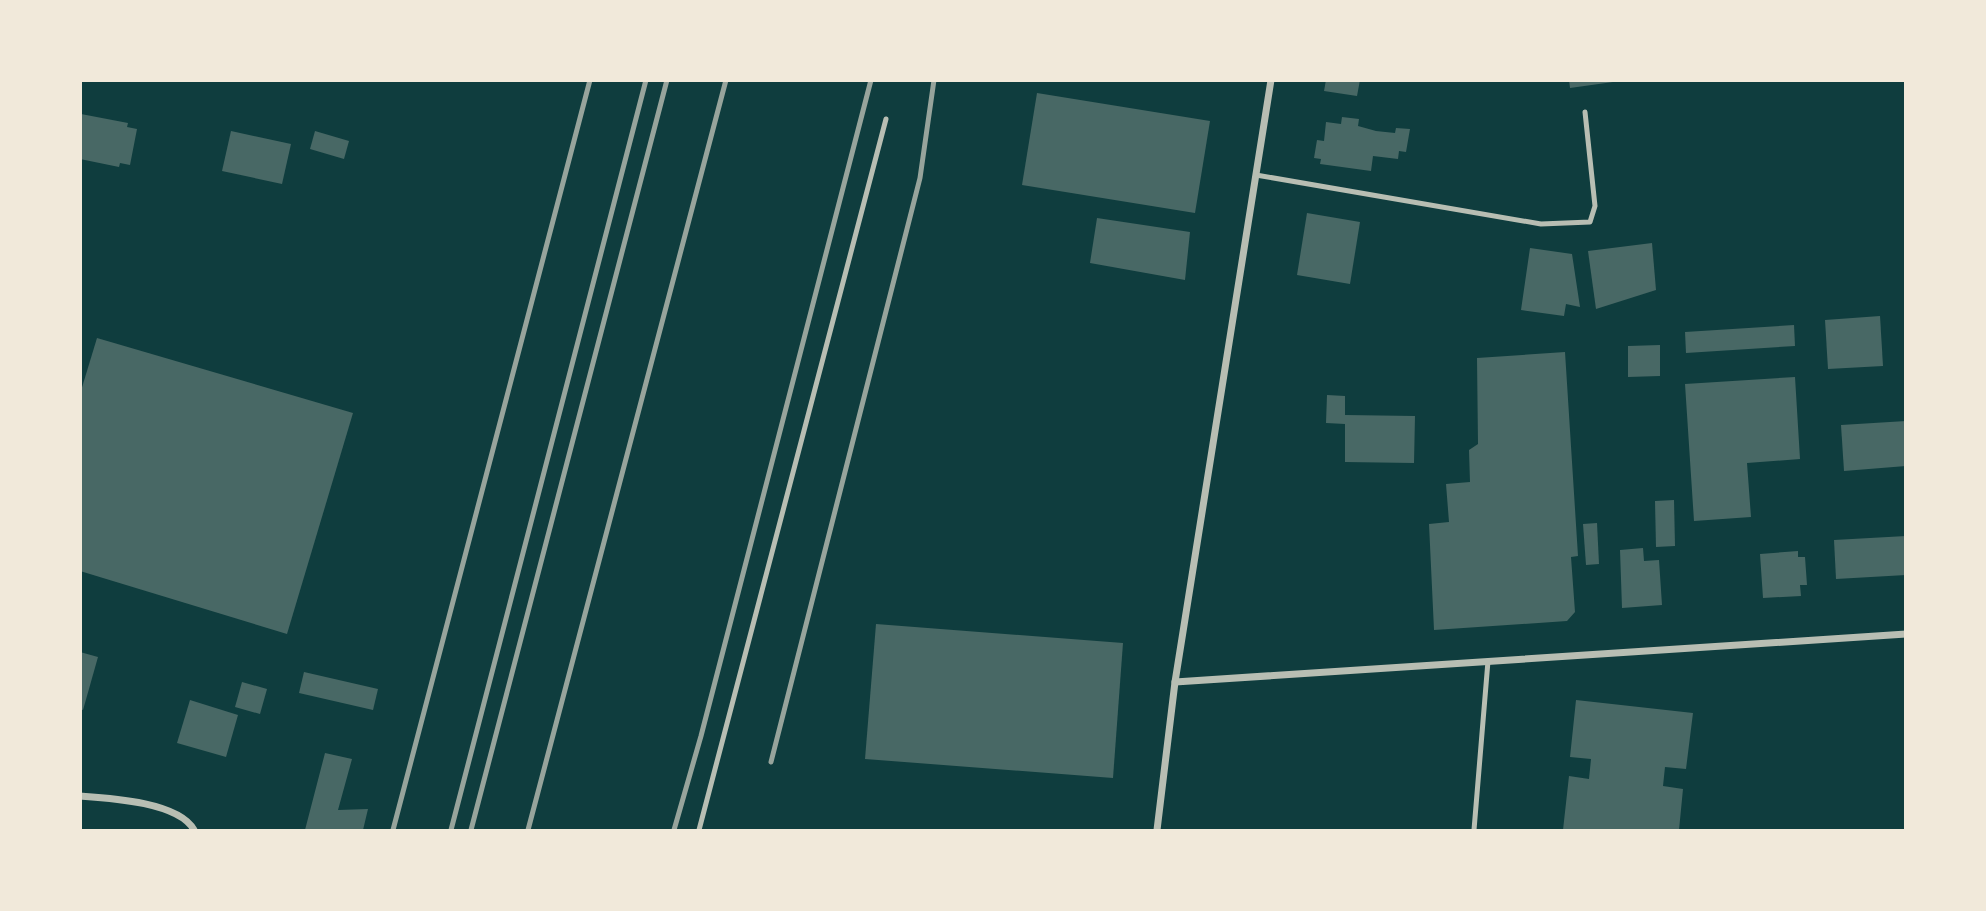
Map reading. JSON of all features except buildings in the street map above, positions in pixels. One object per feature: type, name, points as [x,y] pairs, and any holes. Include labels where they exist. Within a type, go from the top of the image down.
[{"type":"street","points":[[1157,831],[1175,682],[1271,80]]},
{"type":"street","points":[[1175,682],[1906,634]]},
{"type":"street","points":[[80,796],[115,798],[168,810],[194,831]]},
{"type":"lane","points":[[1256,175],[1541,224],[1590,222],[1595,206],[1585,112]]},
{"type":"lane","points":[[699,831],[886,119]]},
{"type":"lane","points":[[1474,831],[1488,662]]},
{"type":"railway","points":[[393,830],[590,80]]},
{"type":"railway","points":[[451,830],[646,80]]},
{"type":"railway","points":[[471,830],[667,80]]},
{"type":"railway","points":[[528,830],[726,80]]},
{"type":"railway","points":[[674,830],[701,736],[871,80]]},
{"type":"railway","points":[[771,762],[920,178],[934,80]]}]
